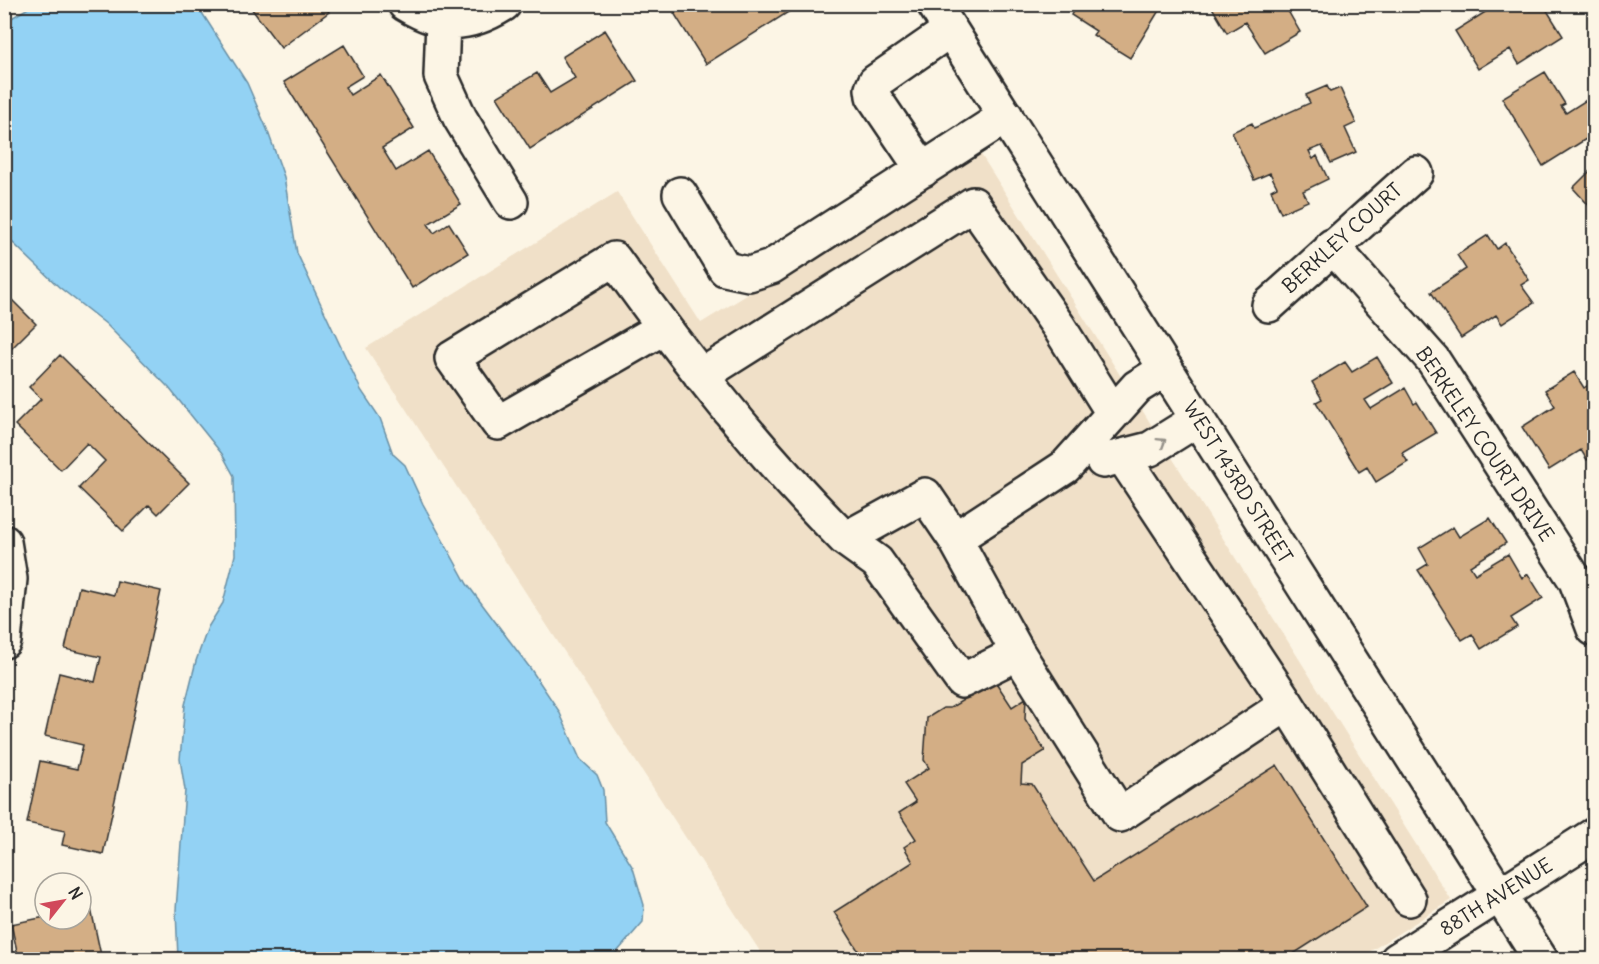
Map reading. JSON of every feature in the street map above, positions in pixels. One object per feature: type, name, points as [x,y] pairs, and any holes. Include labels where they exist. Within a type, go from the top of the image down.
[{"type":"street","points":[[405,4],[424,16],[469,22],[504,4]]},
{"type":"street","points":[[923,170],[873,96],[872,89],[875,82],[942,17]]},
{"type":"street","name":"WEST 143RD STREET","points":[[942,17],[1541,960]]},
{"type":"street","points":[[442,20],[441,76],[460,118],[511,202]]},
{"type":"street","points":[[680,194],[725,270],[750,274],[771,267],[1006,116]]},
{"type":"street","name":"BERKLEY COURT","points":[[1269,305],[1416,172]]},
{"type":"street","points":[[701,376],[974,204],[1059,327],[1113,413]]},
{"type":"street","name":"BERKELEY COURT DRIVE","points":[[1332,246],[1433,360],[1576,581],[1594,629]]},
{"type":"street","points":[[663,328],[498,423],[453,358],[614,259],[663,328],[793,487],[845,539],[877,562],[962,681],[1018,653]]},
{"type":"street","points":[[955,539],[1065,467],[1137,387],[1166,369]]},
{"type":"street","points":[[1065,467],[1124,457],[1150,449],[1198,419]]},
{"type":"street","points":[[1124,457],[1287,704],[1408,899]]},
{"type":"street","points":[[845,539],[926,495],[955,539],[1018,653],[1120,816],[1287,704]]},
{"type":"street","points":[[4,542],[10,579],[4,641]]},
{"type":"street","name":"88TH AVENUE","points":[[1397,960],[1594,835]]},
{"type":"shaded area","points":[[980,153],[1451,900],[1358,959],[765,959],[366,348],[617,192],[701,323]]},
{"type":"water","points":[[33,5],[197,5],[247,83],[284,177],[297,253],[361,390],[380,418],[393,454],[405,465],[423,504],[467,584],[559,711],[580,759],[597,775],[603,790],[605,822],[633,868],[644,905],[643,922],[611,959],[178,959],[176,910],[185,790],[180,759],[185,705],[196,661],[208,627],[223,603],[235,555],[234,476],[222,454],[169,388],[106,324],[59,287],[12,242],[5,229],[5,22]]},
{"type":"building","points":[[248,4],[324,4],[329,12],[281,48]]},
{"type":"building","points":[[687,4],[724,4],[727,9],[733,4],[801,4],[706,64],[674,13]]},
{"type":"building","points":[[1077,4],[1163,4],[1130,58],[1093,35],[1096,31],[1071,15]]},
{"type":"building","points":[[1210,4],[1284,4],[1300,32],[1265,53],[1245,22],[1227,33]]},
{"type":"building","points":[[1498,4],[1526,4],[1530,10],[1543,4],[1563,36],[1519,64],[1510,49],[1478,69],[1455,31]]},
{"type":"building","points":[[605,30],[637,81],[530,149],[497,97],[537,73],[550,93],[575,78],[562,57]]},
{"type":"building","points":[[344,45],[363,76],[345,87],[350,95],[381,75],[414,128],[382,148],[396,171],[428,151],[461,204],[428,224],[434,233],[449,223],[468,253],[412,288],[284,82]]},
{"type":"building","points":[[1545,72],[1565,104],[1561,106],[1566,113],[1594,95],[1594,134],[1543,166],[1502,98]]},
{"type":"building","points":[[1327,86],[1330,92],[1340,88],[1356,123],[1345,128],[1356,152],[1331,163],[1322,146],[1309,151],[1313,159],[1317,156],[1328,179],[1303,191],[1308,201],[1281,213],[1271,190],[1277,187],[1270,173],[1254,180],[1232,132],[1252,123],[1254,128],[1310,103],[1306,95]]},
{"type":"building","points":[[1594,167],[1594,211],[1573,188]]},
{"type":"building","points":[[1488,235],[1497,249],[1505,243],[1529,280],[1521,285],[1534,303],[1502,324],[1496,315],[1461,338],[1431,292],[1466,269],[1457,255]]},
{"type":"building","points":[[4,292],[36,324],[4,356]]},
{"type":"building","points":[[60,355],[189,483],[158,514],[149,505],[123,531],[79,488],[105,461],[87,443],[61,470],[15,425],[41,399],[29,387]]},
{"type":"building","points":[[1377,357],[1393,383],[1365,400],[1371,409],[1405,388],[1414,404],[1417,402],[1436,433],[1402,453],[1408,462],[1376,482],[1367,467],[1359,472],[1316,402],[1322,399],[1312,382],[1345,362],[1352,372]]},
{"type":"building","points":[[1574,372],[1584,388],[1594,381],[1594,455],[1587,460],[1581,450],[1549,470],[1522,427],[1555,406],[1545,390]]},
{"type":"building","points":[[1490,518],[1506,543],[1470,566],[1475,574],[1508,554],[1522,578],[1528,574],[1543,598],[1511,618],[1517,627],[1481,649],[1472,634],[1462,640],[1418,570],[1428,564],[1419,548],[1453,527],[1459,537]]},
{"type":"building","points":[[117,581],[161,591],[103,854],[62,845],[65,831],[27,823],[40,761],[77,769],[83,745],[45,736],[59,673],[95,682],[101,657],[65,649],[79,587],[114,595]]},
{"type":"building","points":[[995,681],[1012,707],[1026,698],[1025,719],[1045,751],[1022,765],[1021,783],[1032,784],[1094,881],[1277,765],[1367,907],[1284,960],[864,960],[834,912],[913,862],[904,847],[916,839],[899,813],[916,802],[904,784],[929,768],[924,760],[927,718],[943,708],[950,708]]},
{"type":"building","points":[[93,918],[102,960],[19,960],[11,924],[33,919],[33,931],[93,931]]},
{"type":"building","points":[[738,954],[742,960],[730,960]]}]
